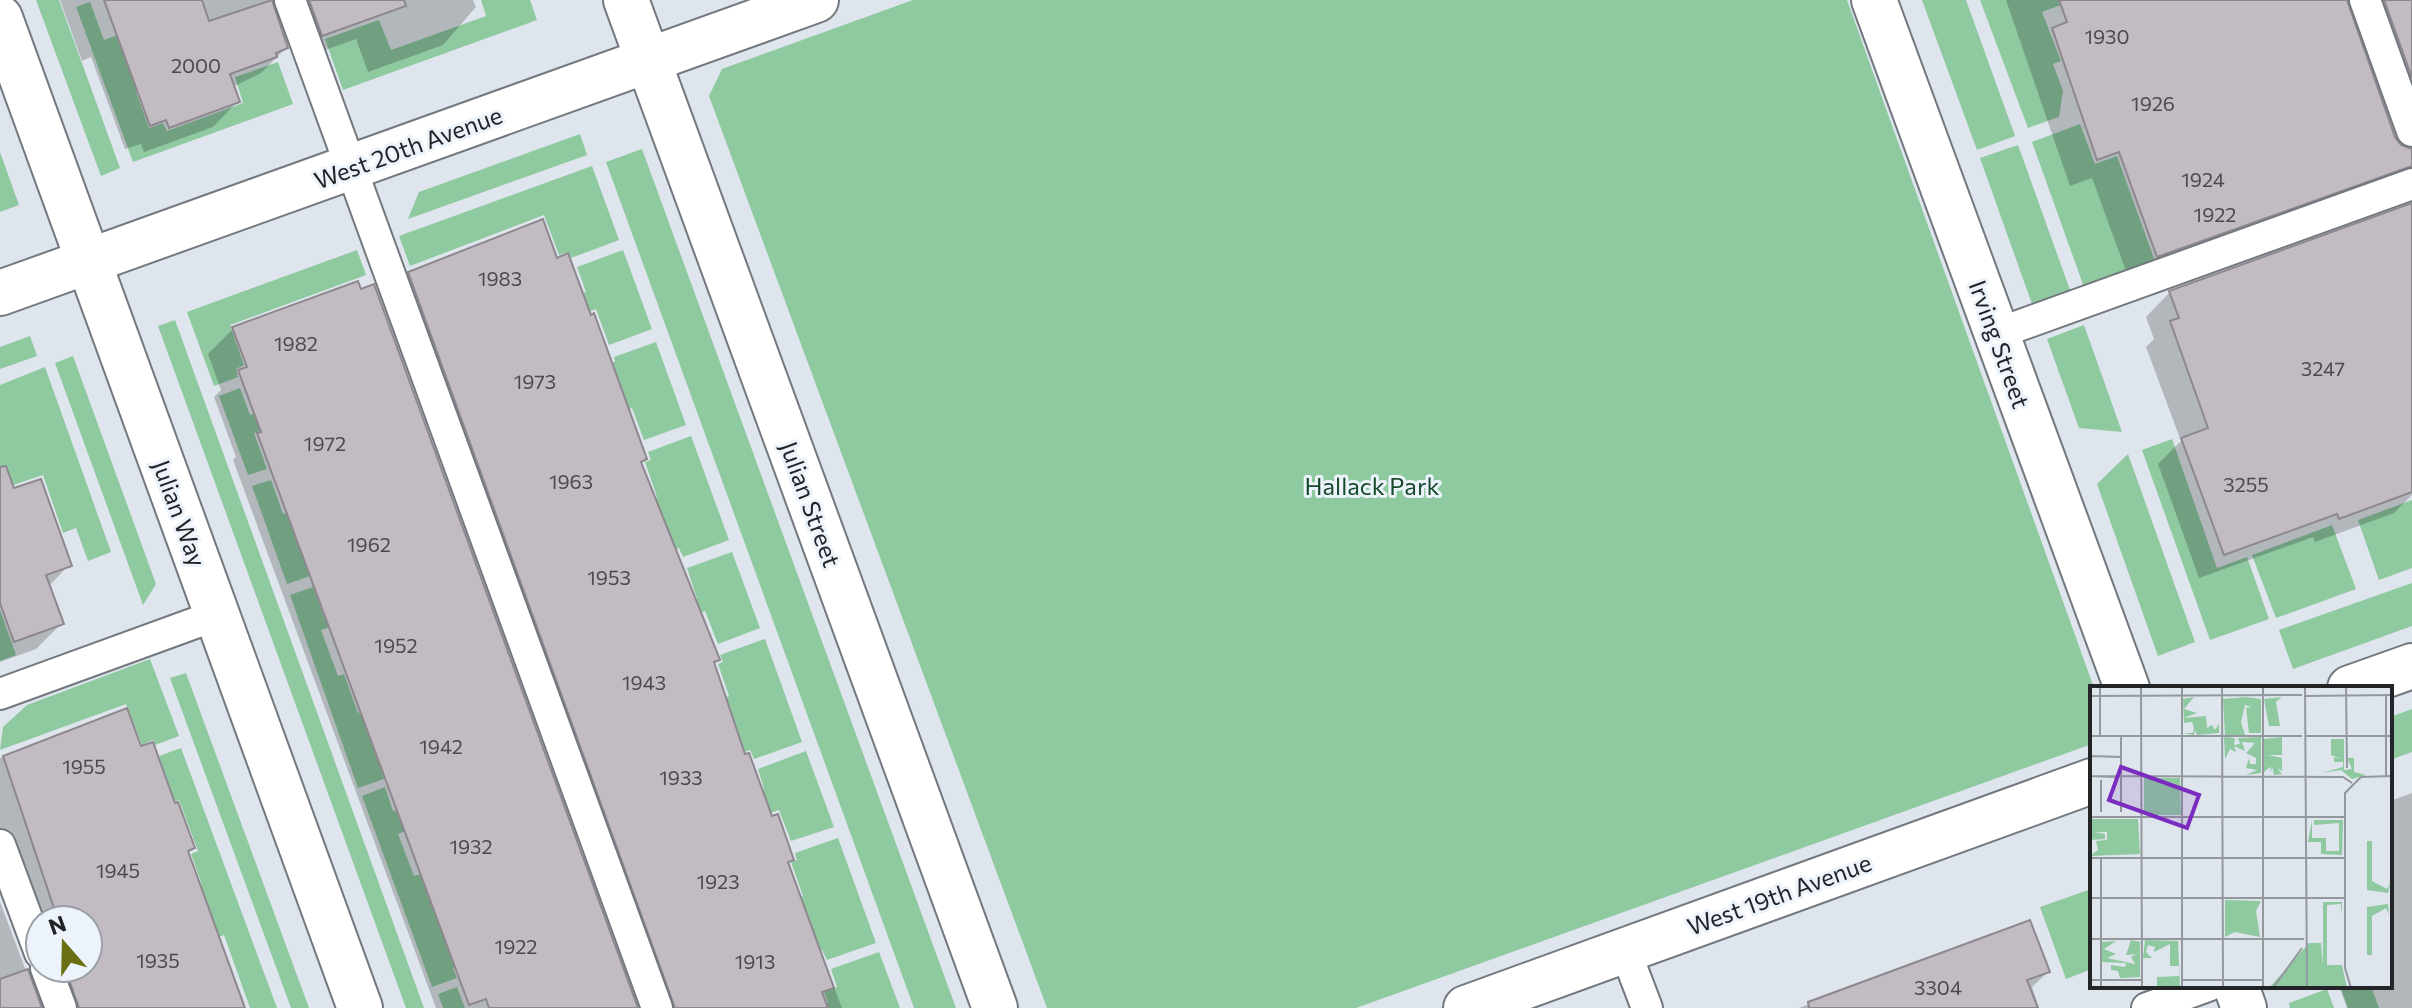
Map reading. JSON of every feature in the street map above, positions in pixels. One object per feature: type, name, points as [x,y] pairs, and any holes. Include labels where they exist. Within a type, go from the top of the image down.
[{"type":"street","name":"Julian Street","points":[[626,0],[995,1008]]},
{"type":"street","name":"West 20th Avenue","points":[[0,293],[816,0]]},
{"type":"street","name":"Irving Street","points":[[1874,0],[2126,686]]},
{"type":"street","name":"Julian Way","points":[[0,18],[360,1008]]},
{"type":"street","points":[[2356,686],[2412,666]]},
{"type":"street","name":"West 19th Avenue","points":[[1466,1008],[2090,782]]},
{"type":"street","points":[[2237,988],[2244,1008]]},
{"type":"lane","points":[[290,0],[657,1008]]},
{"type":"lane","points":[[2365,0],[2412,131]]},
{"type":"lane","points":[[1996,334],[2412,184]]},
{"type":"lane","points":[[0,694],[217,615]]},
{"type":"lane","points":[[0,845],[24,910]]},
{"type":"lane","points":[[1625,950],[1647,1008]]},
{"type":"lane","points":[[52,984],[61,1008]]},
{"type":"lane","points":[[2147,1008],[2202,988]]},
{"type":"green space","points":[[36,0],[59,0],[120,168],[101,176]]},
{"type":"green space","points":[[481,0],[530,0],[537,20],[343,90],[325,39],[379,20],[391,50],[486,16]]},
{"type":"green space","name":"Hallack Park","points":[[913,0],[1847,0],[2093,686],[2090,686],[2090,745],[1356,1008],[1047,1008],[709,96],[722,69]]},
{"type":"green space","points":[[1922,0],[1966,0],[2015,136],[1977,150]]},
{"type":"green space","points":[[1980,0],[2065,0],[2066,3],[2042,12],[2061,61],[2053,64],[2063,91],[2059,117],[2028,128]]},
{"type":"green space","points":[[90,2],[104,40],[185,11],[145,88],[136,92],[149,128],[163,123],[167,131],[243,103],[235,77],[278,62],[293,104],[133,162],[76,7]]},
{"type":"green space","points":[[2080,124],[2095,164],[2117,156],[2156,264],[2085,290],[2032,142]]},
{"type":"green space","points":[[580,134],[587,155],[408,219],[419,192]]},
{"type":"green space","points":[[2018,145],[2070,290],[2032,304],[1980,158]]},
{"type":"green space","points":[[642,149],[956,1008],[914,1008],[606,162]]},
{"type":"green space","points":[[0,152],[19,205],[0,212]]},
{"type":"green space","points":[[592,166],[619,240],[571,258],[568,252],[559,255],[544,215],[410,266],[399,236]]},
{"type":"green space","points":[[357,250],[366,275],[230,325],[244,365],[236,369],[238,377],[214,386],[187,312]]},
{"type":"green space","points":[[623,250],[652,329],[609,345],[596,309],[580,315],[573,297],[586,292],[577,267]]},
{"type":"green space","points":[[175,320],[424,1008],[406,1008],[158,326]]},
{"type":"green space","points":[[2084,325],[2122,432],[2079,428],[2047,339]]},
{"type":"green space","points":[[30,336],[37,356],[0,369],[0,347]]},
{"type":"green space","points":[[656,342],[686,425],[644,440],[632,408],[534,444],[615,361],[614,357]]},
{"type":"green space","points":[[73,356],[156,584],[143,605],[55,363]]},
{"type":"green space","points":[[45,367],[111,552],[88,561],[76,528],[63,533],[43,475],[4,488],[0,476],[0,385]]},
{"type":"green space","points":[[342,381],[348,399],[254,433],[267,469],[248,475],[219,396],[240,388],[250,415]]},
{"type":"green space","points":[[691,436],[729,540],[683,557],[679,548],[670,551],[624,509],[657,497],[645,462],[651,460],[648,452]]},
{"type":"green space","points":[[2172,439],[2217,568],[2247,557],[2269,619],[2210,640],[2142,450]]},
{"type":"green space","points":[[2128,454],[2195,642],[2158,656],[2097,484]]},
{"type":"green space","points":[[271,480],[283,514],[322,500],[310,576],[287,584],[252,486]]},
{"type":"green space","points":[[2412,500],[2412,568],[2379,580],[2358,520]]},
{"type":"green space","points":[[2332,525],[2356,589],[2276,618],[2252,555]]},
{"type":"green space","points":[[732,552],[760,628],[718,644],[705,611],[609,646],[604,633],[697,599],[687,568]]},
{"type":"green space","points":[[2412,583],[2412,626],[2293,669],[2279,630]]},
{"type":"green space","points":[[313,587],[324,617],[382,597],[399,603],[321,630],[338,676],[344,674],[358,713],[400,698],[388,768],[381,770],[384,779],[358,788],[290,595]]},
{"type":"green space","points":[[0,610],[16,655],[0,661]]},
{"type":"green space","points":[[765,639],[802,742],[754,759],[750,750],[739,754],[715,701],[729,696],[718,664],[723,662],[720,655]]},
{"type":"green space","points":[[150,659],[179,736],[155,745],[153,740],[142,745],[126,704],[0,750],[3,727],[27,705]]},
{"type":"green space","points":[[186,673],[309,1008],[291,1008],[170,678]]},
{"type":"green space","points":[[2412,709],[2412,752],[2392,759],[2392,716]]},
{"type":"green space","points":[[181,748],[277,1008],[250,1008],[224,935],[215,938],[133,911],[202,885],[191,854],[198,851],[179,800],[132,816],[127,804],[170,787],[159,756]]},
{"type":"green space","points":[[806,751],[834,827],[791,841],[779,810],[683,844],[764,789],[758,769]]},
{"type":"green space","points":[[385,787],[393,811],[409,806],[460,811],[398,834],[414,876],[420,874],[435,914],[519,883],[463,965],[453,968],[457,978],[432,987],[362,796]]},
{"type":"green space","points":[[838,838],[876,943],[827,960],[822,950],[811,954],[791,901],[803,896],[791,862],[797,860],[795,853]]},
{"type":"green space","points":[[2090,889],[2090,970],[2066,979],[2040,907]]},
{"type":"green space","points":[[879,952],[900,1008],[815,1008],[828,1003],[824,992],[837,987],[831,969]]},
{"type":"green space","points":[[457,987],[465,1008],[443,1008],[438,994]]},
{"type":"green space","points":[[2341,988],[2372,988],[2379,1008],[2348,1008]]},
{"type":"green space","points":[[2327,989],[2334,1008],[2290,1008],[2289,1003]]},
{"type":"building","points":[[104,0],[202,0],[209,21],[272,0],[288,48],[276,53],[277,57],[230,74],[240,102],[169,128],[166,120],[150,126]]},
{"type":"building","points":[[309,0],[404,0],[406,6],[322,36]]},
{"type":"building","points":[[2059,0],[2347,0],[2395,137],[2401,145],[2412,149],[2412,166],[2157,257],[2119,152],[2097,160],[2052,28],[2067,22]]},
{"type":"building","points":[[2384,0],[2412,0],[2412,78]]},
{"type":"building","points":[[2412,203],[2412,492],[2339,519],[2337,514],[2224,555],[2181,438],[2208,428],[2170,321],[2179,318],[2169,291]]},
{"type":"building","points":[[543,219],[557,258],[568,253],[591,315],[594,313],[647,459],[641,462],[720,660],[714,662],[745,754],[749,753],[772,816],[778,814],[794,860],[788,862],[834,988],[822,992],[828,1008],[675,1008],[408,272]]},
{"type":"building","points":[[358,281],[361,289],[374,284],[638,1008],[489,1008],[486,999],[469,1005],[257,433],[261,432],[238,370],[247,367],[232,327]]},
{"type":"building","points":[[6,466],[14,488],[41,479],[72,566],[46,575],[64,624],[14,642],[0,603],[0,467]]},
{"type":"building","points":[[127,708],[141,746],[153,742],[175,803],[178,802],[195,848],[188,851],[245,1008],[79,1008],[71,984],[104,984],[104,904],[53,904],[3,756]]},
{"type":"building","points":[[2030,920],[2050,972],[2027,980],[2038,1008],[1809,1008],[1808,1002]]},
{"type":"building","points":[[24,970],[24,984],[33,984],[42,1008],[0,1008],[0,979]]}]
